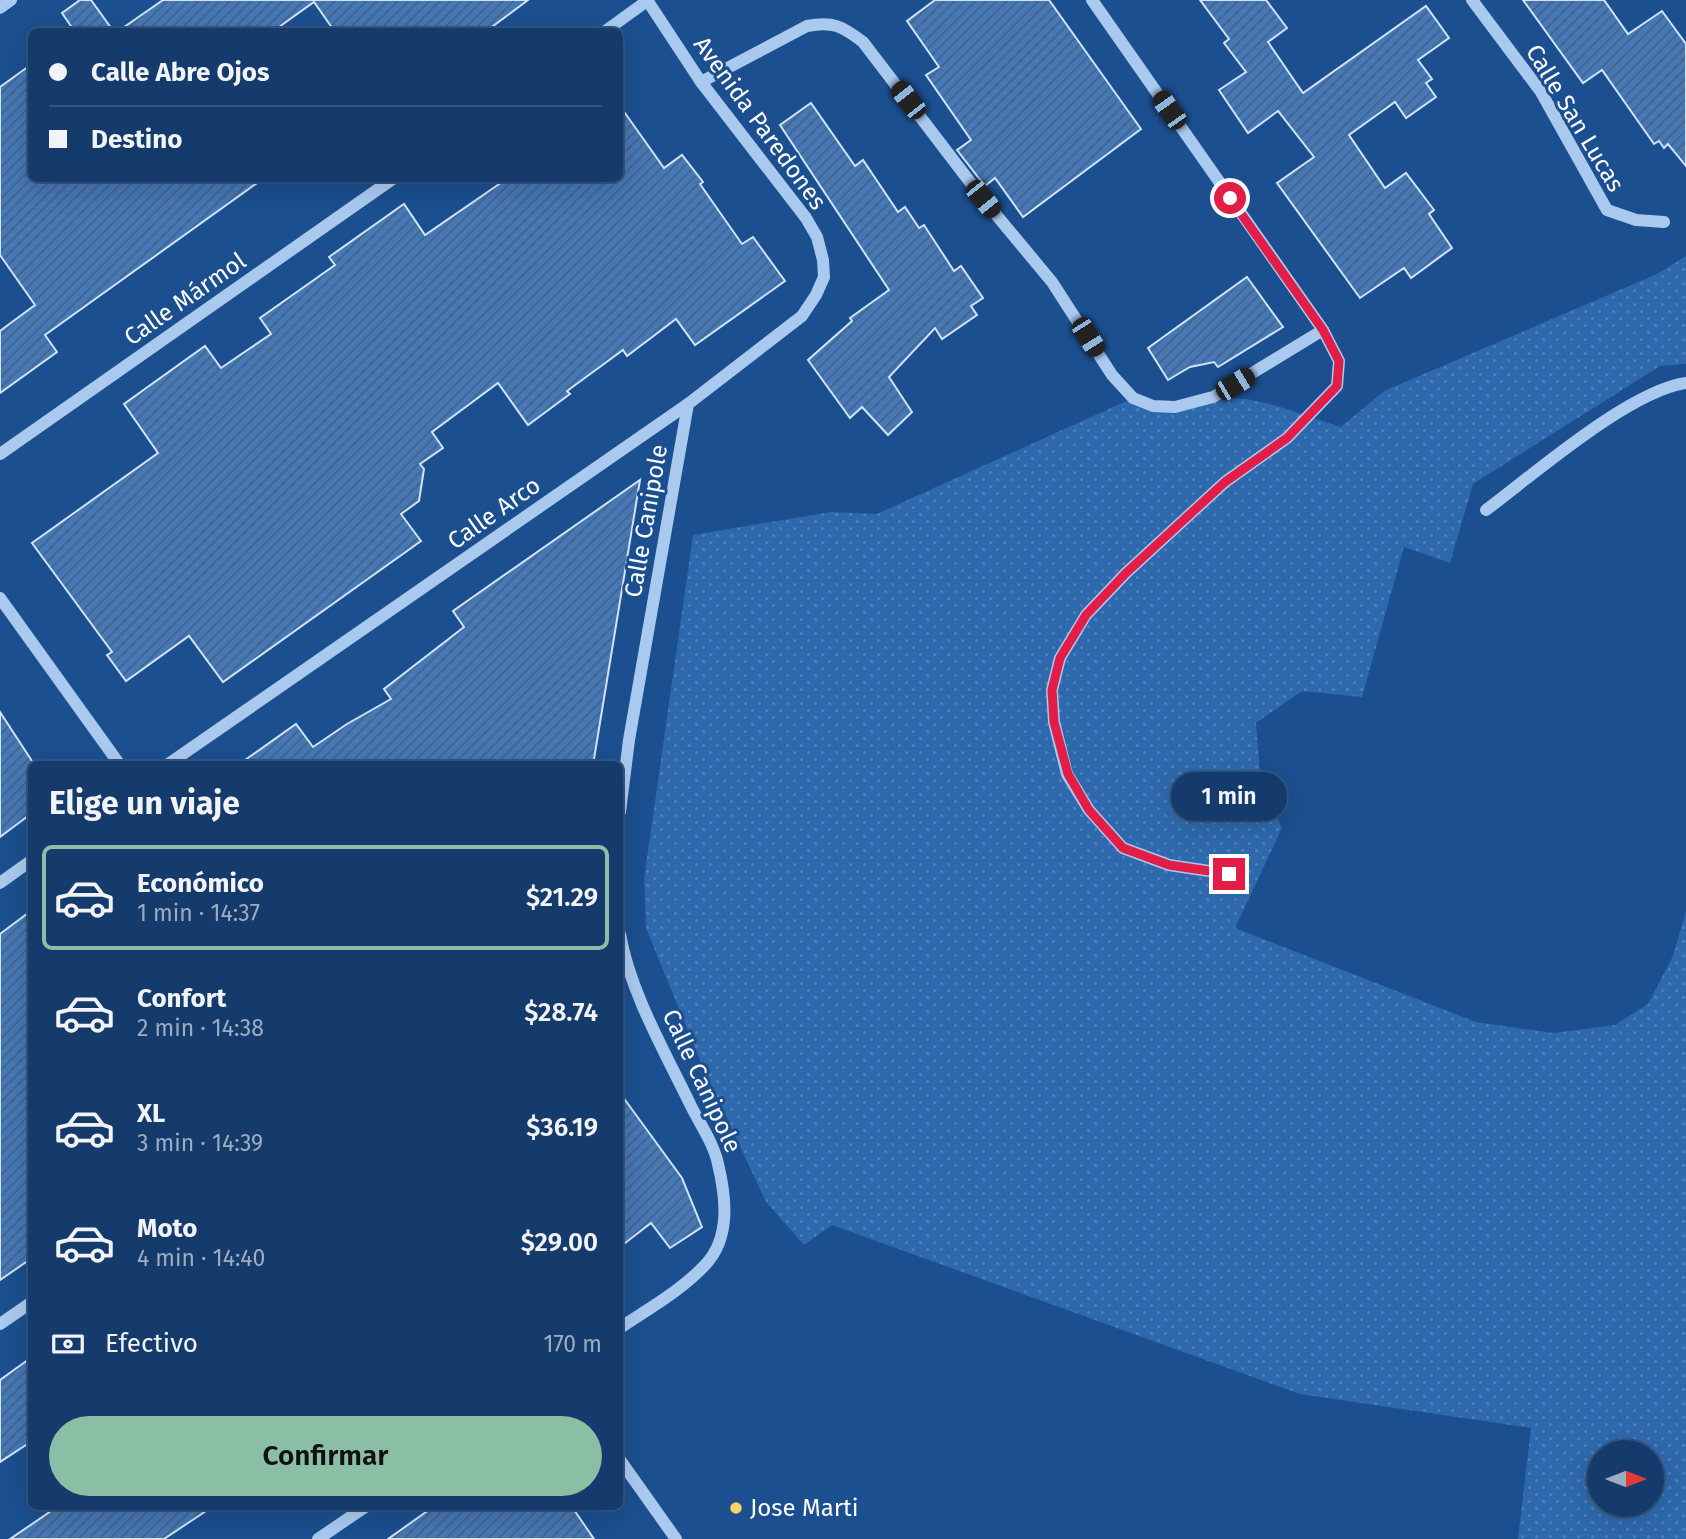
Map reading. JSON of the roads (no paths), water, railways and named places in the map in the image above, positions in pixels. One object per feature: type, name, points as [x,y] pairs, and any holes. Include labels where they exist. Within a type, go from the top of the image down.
[{"type":"street","points":[[0,8],[11,0]]},
{"type":"street","points":[[1092,0],[1323,330],[1339,361],[1337,386],[1316,409],[1287,438],[1225,482],[1126,573],[1086,615],[1060,658],[1052,690],[1054,722],[1068,774],[1089,810],[1123,848],[1169,865],[1229,874]]},
{"type":"street","name":"Calle San Lucas","points":[[1472,0],[1541,92],[1607,210],[1636,220],[1664,222]]},
{"type":"street","points":[[610,28],[647,1]]},
{"type":"street","name":"Avenida Paredones","points":[[647,1],[701,82],[806,218],[817,237],[824,277]]},
{"type":"street","points":[[701,82],[807,26],[826,23],[848,30],[863,42],[983,199],[1052,282],[1112,375],[1133,398],[1153,406],[1175,407],[1213,397],[1323,330]]},
{"type":"street","name":"Calle Mármol","points":[[0,454],[388,182]]},
{"type":"street","name":"Calle Arco","points":[[173,761],[688,404],[802,316],[824,277]]},
{"type":"street","points":[[1486,510],[1605,422],[1638,401],[1674,385],[1686,383]]},
{"type":"street","name":"Calle Canipole","points":[[623,788],[688,404]]},
{"type":"street","points":[[0,598],[117,761]]},
{"type":"street","points":[[0,883],[28,863]]},
{"type":"street","name":"Calle Canipole","points":[[623,951],[625,962],[668,1060],[718,1161],[725,1203],[722,1239],[706,1264],[685,1283],[623,1326]]},
{"type":"street","points":[[0,1324],[28,1305]]},
{"type":"street","points":[[623,1464],[676,1539]]},
{"type":"street","points":[[318,1539],[361,1510]]},
{"type":"place","name":"Jose Marti","points":[[736,1508]]}]
